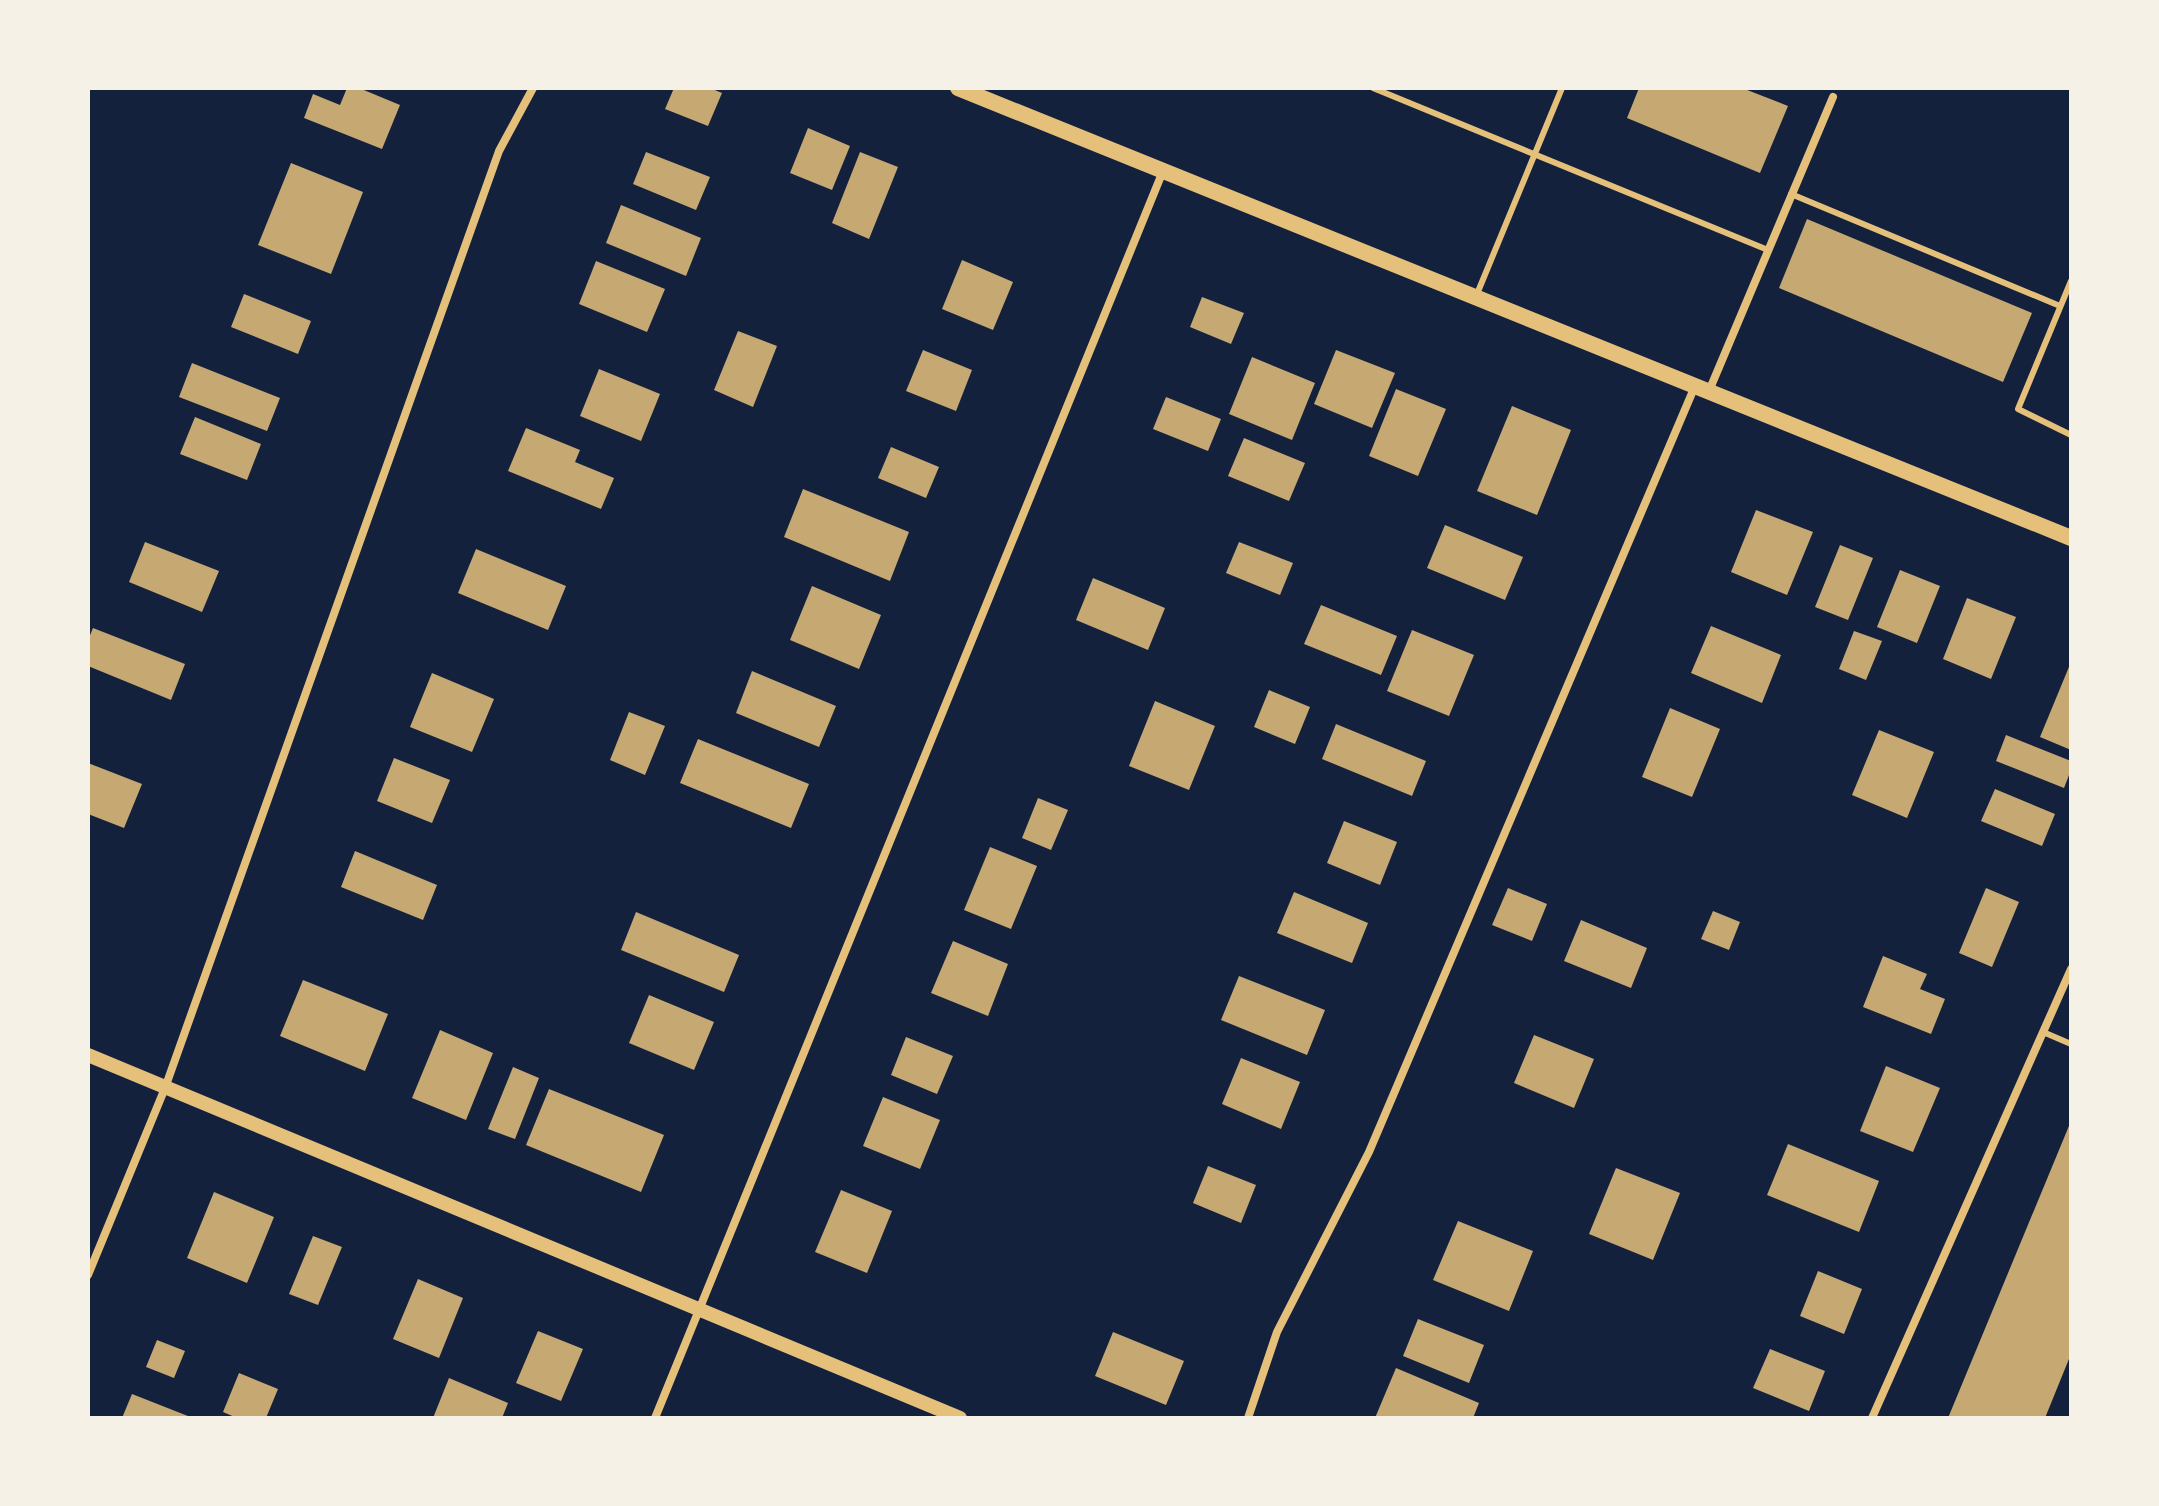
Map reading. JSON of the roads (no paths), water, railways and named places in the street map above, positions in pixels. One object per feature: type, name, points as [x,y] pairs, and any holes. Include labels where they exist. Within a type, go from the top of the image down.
[{"type":"main road","points":[[958,88],[2071,538]]},
{"type":"street","points":[[88,1275],[165,1088],[499,151],[533,88]]},
{"type":"street","points":[[1248,1418],[1277,1332],[1369,1152],[1833,97]]},
{"type":"street","points":[[655,1418],[1163,171]]},
{"type":"street","points":[[1872,1418],[2071,969]]},
{"type":"street","points":[[88,1055],[960,1418]]},
{"type":"lane","points":[[1373,88],[1768,250]]},
{"type":"lane","points":[[1476,298],[1562,88]]},
{"type":"lane","points":[[1828,88],[1833,97]]},
{"type":"lane","points":[[1791,194],[2060,306]]},
{"type":"lane","points":[[2071,281],[2018,409],[2071,435]]},
{"type":"lane","points":[[2043,1032],[2071,1044]]}]
